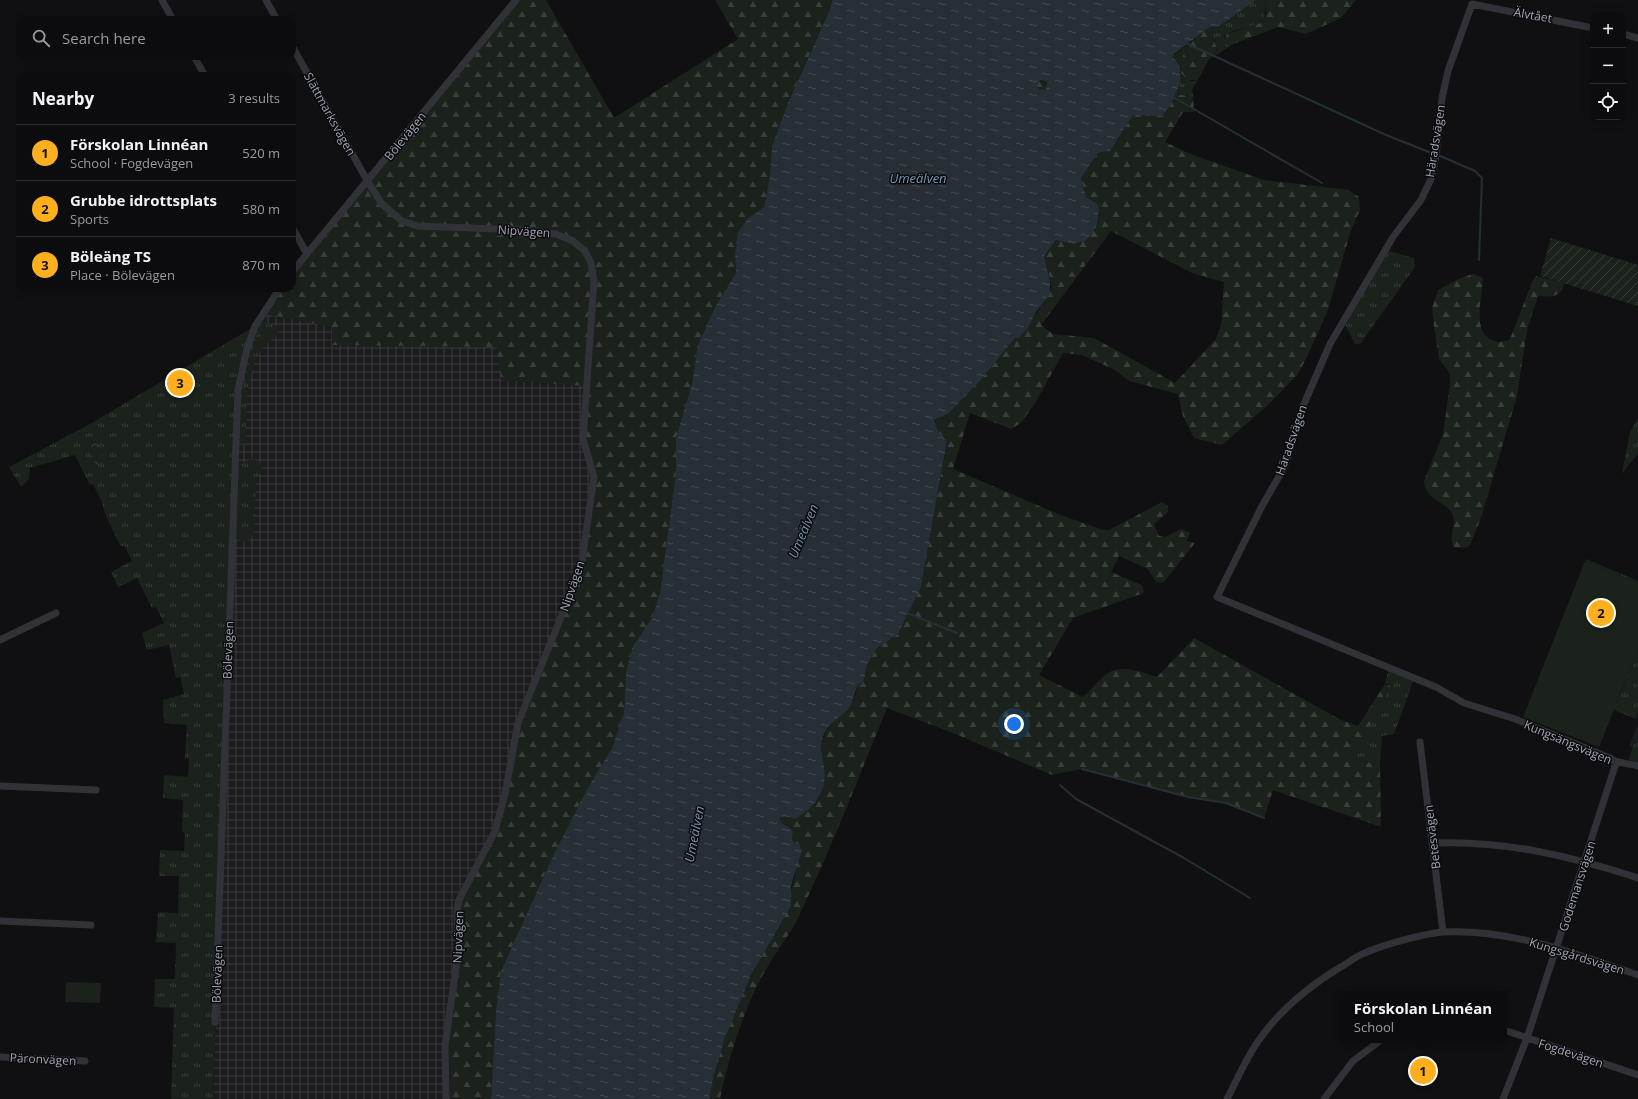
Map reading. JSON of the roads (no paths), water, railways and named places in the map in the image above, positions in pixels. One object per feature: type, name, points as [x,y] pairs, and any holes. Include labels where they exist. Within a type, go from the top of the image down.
[{"type":"street","points":[[162,0],[171,16]]},
{"type":"street","points":[[266,0],[275,16]]},
{"type":"street","name":"Bölevägen","points":[[296,267],[368,182],[516,0]]},
{"type":"street","name":"Älvtået","points":[[1472,4],[1590,27]]},
{"type":"street","name":"Häradsvägen","points":[[1472,4],[1448,71],[1442,98],[1436,157],[1431,179],[1421,200],[1393,237],[1330,344],[1304,404],[1285,466],[1259,513],[1217,597],[1436,687],[1456,700],[1498,715]]},
{"type":"street","points":[[1626,35],[1638,38]]},
{"type":"street","name":"Slättmarksvägen","points":[[296,53],[368,182]]},
{"type":"street","points":[[196,60],[203,72]]},
{"type":"street","name":"Nipvägen","points":[[368,182],[382,204],[393,214],[402,221],[418,226],[523,230],[556,234],[573,241],[585,251],[591,263],[594,281],[583,439],[594,477],[581,568],[518,723],[505,794],[495,831],[459,900],[459,946],[445,1046],[446,1099]]},
{"type":"street","points":[[296,234],[307,254]]},
{"type":"street","name":"Bölevägen","points":[[215,1022],[238,389],[247,349],[255,326],[277,292]]},
{"type":"street","points":[[0,640],[56,613]]},
{"type":"street","name":"Kungsängsvägen","points":[[1498,715],[1517,720],[1610,758],[1616,763],[1628,763],[1638,766]]},
{"type":"street","name":"Betesvägen","points":[[1420,742],[1443,932]]},
{"type":"street","name":"Godemansvägen","points":[[1503,1099],[1527,1038],[1585,863],[1616,763]]},
{"type":"street","points":[[0,786],[96,790]]},
{"type":"street","points":[[1433,843],[1472,842],[1532,849],[1638,878]]},
{"type":"street","points":[[0,921],[91,925]]},
{"type":"street","name":"Kungsgårdsvägen","points":[[1227,1099],[1258,1041],[1280,1014],[1314,983],[1365,953],[1404,941],[1443,932],[1475,933],[1521,939],[1556,947],[1638,976]]},
{"type":"street","name":"Fogdevägen","points":[[1507,1031],[1638,1075]]},
{"type":"street","points":[[1324,1099],[1353,1060],[1377,1043]]},
{"type":"street","name":"Päronvägen","points":[[0,1057],[85,1061]]},
{"type":"water","name":"Umeälven","points":[[832,0],[1256,0],[1219,26],[1208,28],[1174,54],[1173,57],[1180,66],[1180,83],[1170,106],[1162,116],[1133,115],[1110,151],[1098,153],[1081,178],[1086,197],[1097,204],[1099,209],[1097,225],[1092,234],[1085,241],[1073,244],[1056,240],[1044,256],[1050,281],[1050,294],[1036,312],[1029,326],[1019,338],[1015,338],[979,382],[948,414],[934,420],[938,432],[947,441],[921,587],[898,634],[877,648],[867,665],[864,680],[862,684],[858,685],[849,708],[826,730],[822,738],[821,747],[825,776],[822,791],[818,798],[808,810],[795,819],[787,816],[779,818],[780,822],[790,828],[793,832],[792,840],[799,845],[802,850],[791,886],[791,906],[751,975],[725,1038],[714,1075],[709,1099],[491,1099],[496,1009],[501,971],[551,860],[587,789],[612,748],[624,712],[626,672],[633,646],[652,618],[660,592],[676,473],[676,438],[692,383],[698,345],[715,307],[736,273],[735,254],[738,232],[748,218],[764,207],[770,175],[772,146],[788,103],[830,9]],"holes":[[[1041,80],[1047,82],[1046,89],[1039,90],[1037,84]]]},
{"type":"waterway","points":[[1188,44],[1386,135],[1434,154]]},
{"type":"waterway","points":[[1173,97],[1322,183]]},
{"type":"waterway","points":[[1438,155],[1475,171],[1482,178],[1479,260]]},
{"type":"waterway","points":[[907,613],[957,633]]},
{"type":"waterway","points":[[1082,769],[1188,797],[1226,803],[1264,818]]},
{"type":"waterway","points":[[1060,785],[1076,799],[1184,858],[1250,898]]},
{"type":"place","name":"Böleäng TS","points":[[180,383]]},
{"type":"place","name":"Grubbe idrottsplats","points":[[1601,613]]},
{"type":"place","name":"Förskolan Linnéan","points":[[1423,1071]]}]
